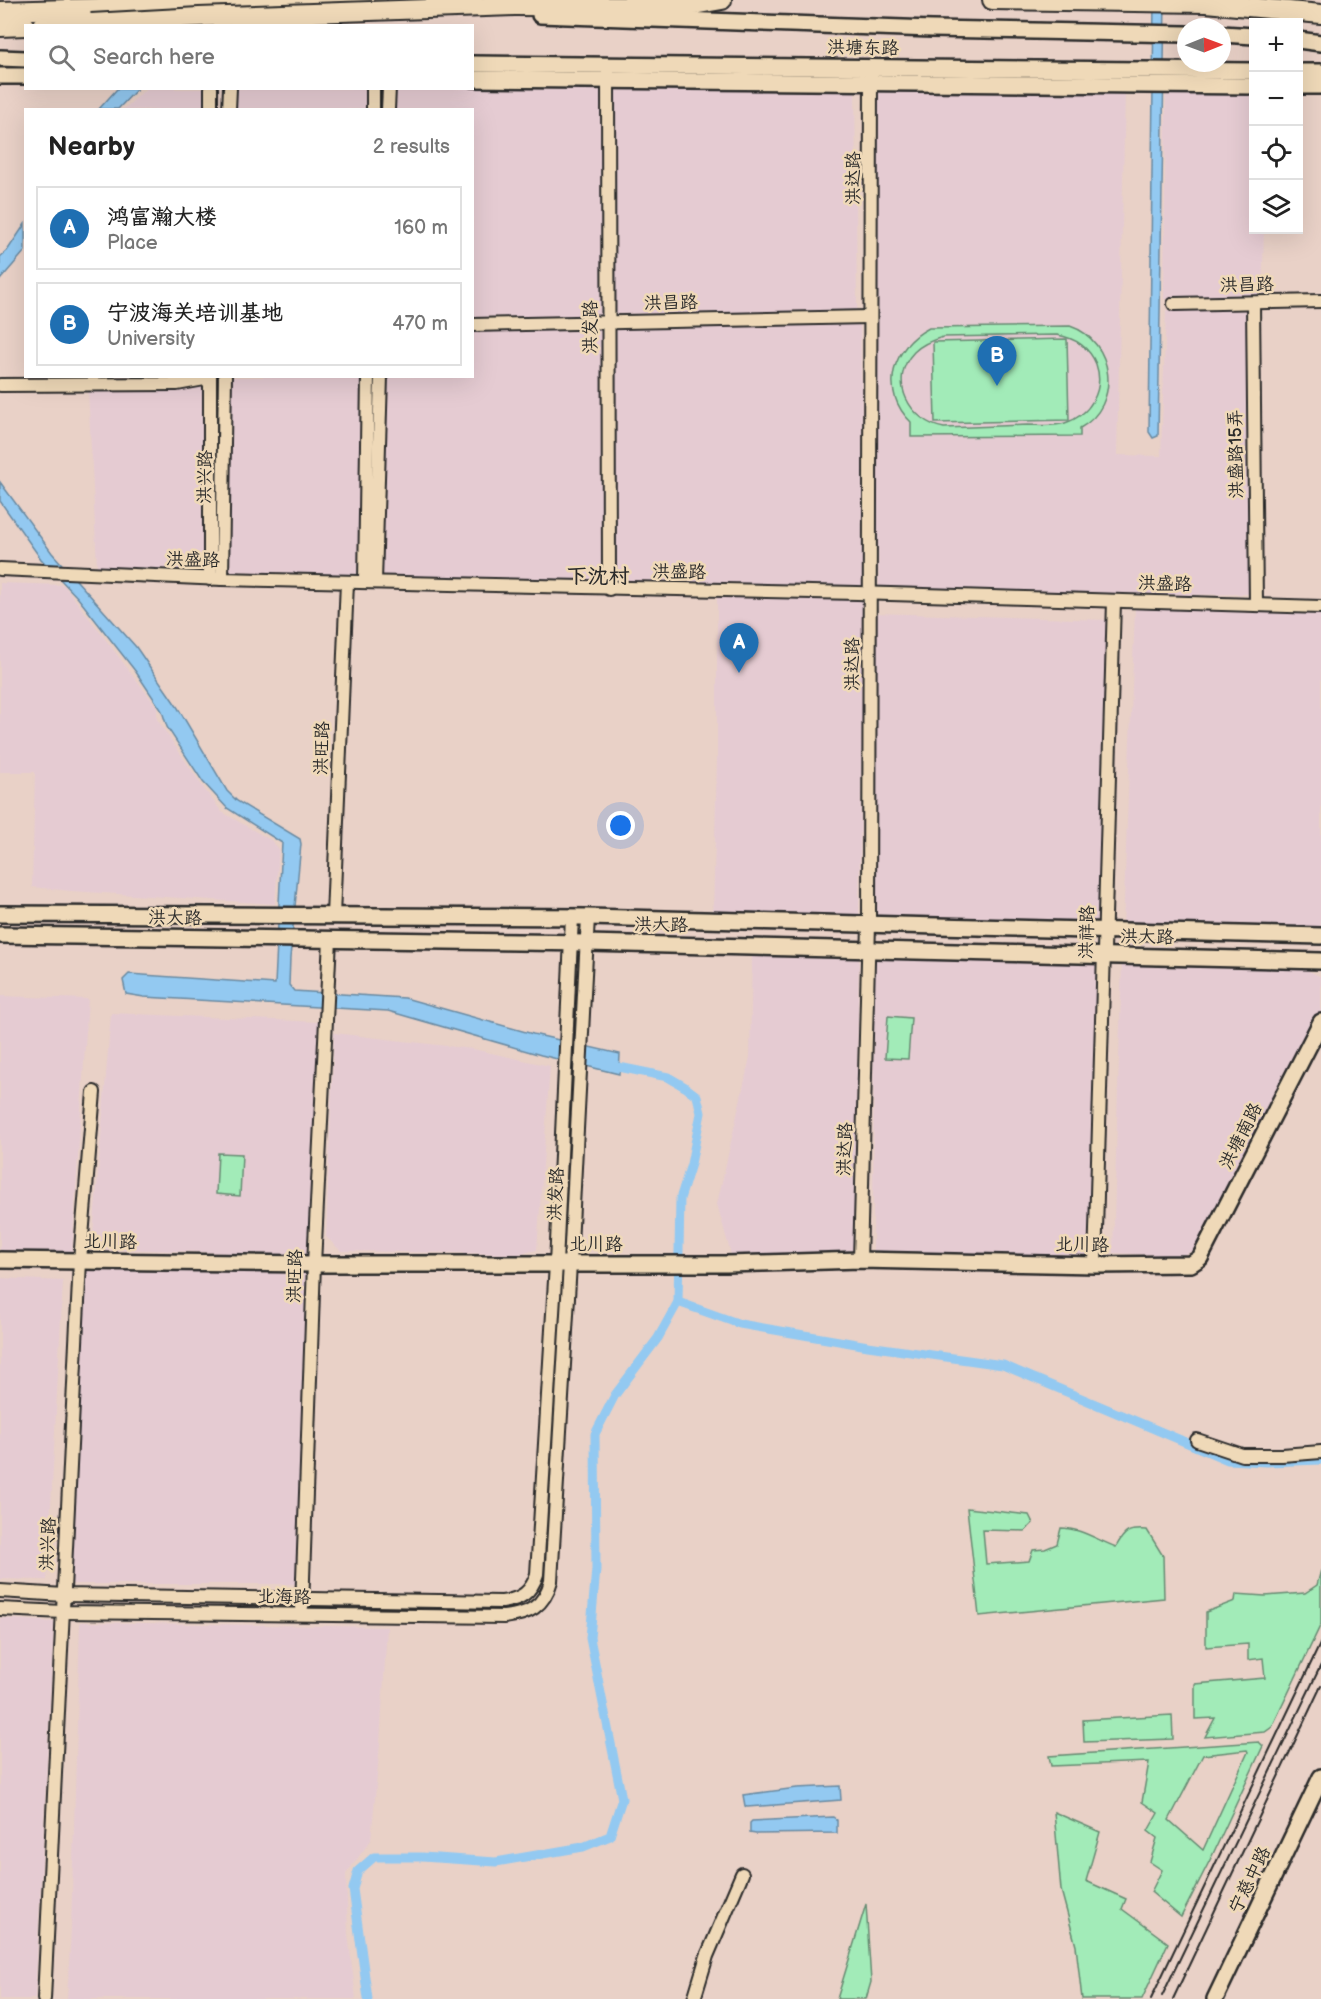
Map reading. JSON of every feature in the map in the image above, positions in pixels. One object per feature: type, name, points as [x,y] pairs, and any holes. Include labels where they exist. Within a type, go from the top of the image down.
[{"type":"highway","points":[[0,11],[377,0]]},
{"type":"highway","points":[[75,24],[200,16],[504,6],[682,7],[722,0]]},
{"type":"highway","points":[[992,0],[1206,3],[1321,14]]},
{"type":"highway","points":[[0,27],[24,26]]},
{"type":"main road","points":[[0,21],[233,13],[552,15],[932,29],[1177,34]]},
{"type":"main road","points":[[1231,35],[1249,36]]},
{"type":"main road","points":[[1303,41],[1321,43]]},
{"type":"main road","points":[[0,58],[24,59]]},
{"type":"main road","name":"洪塘东路","points":[[474,64],[608,73]]},
{"type":"main road","name":"洪塘东路","points":[[1176,78],[1249,71]]},
{"type":"main road","points":[[1303,72],[1321,72]]},
{"type":"main road","name":"洪塘东路","points":[[474,79],[608,73],[1140,77],[1249,85]]},
{"type":"main road","points":[[0,76],[24,76]]},
{"type":"main road","points":[[1303,86],[1321,86]]},
{"type":"main road","name":"洪大路","points":[[0,914],[580,917],[1321,936]]},
{"type":"main road","name":"洪大路","points":[[0,936],[579,942],[1321,962]]},
{"type":"main road","name":"洪塘南路","points":[[1191,1264],[1200,1258],[1321,1022]]},
{"type":"main road","name":"北川路","points":[[0,1260],[314,1264],[727,1264],[860,1260],[1095,1265],[1191,1264]]},
{"type":"main road","name":"宁慈中路","points":[[1215,1999],[1316,1797],[1321,1777]]},
{"type":"street","name":"洪发路","points":[[608,73],[609,589]]},
{"type":"street","name":"洪达路","points":[[860,1260],[869,950],[871,75]]},
{"type":"street","points":[[211,90],[211,108]]},
{"type":"street","points":[[229,108],[230,90]]},
{"type":"street","points":[[373,90],[373,108]]},
{"type":"street","points":[[388,108],[389,90]]},
{"type":"street","name":"洪昌路","points":[[1174,304],[1321,301]]},
{"type":"street","name":"洪盛路15弄","points":[[1253,303],[1256,605]]},
{"type":"street","name":"洪昌路","points":[[474,325],[870,317]]},
{"type":"street","points":[[0,385],[177,384],[205,378]]},
{"type":"street","name":"洪兴路","points":[[210,378],[216,579]]},
{"type":"street","name":"洪兴路","points":[[216,579],[225,378]]},
{"type":"street","points":[[368,378],[370,582]]},
{"type":"street","points":[[370,582],[381,378]]},
{"type":"street","name":"洪盛路","points":[[0,569],[216,579],[1321,607]]},
{"type":"street","name":"洪旺路","points":[[333,916],[346,582]]},
{"type":"street","name":"洪祥路","points":[[1095,1265],[1114,601]]},
{"type":"street","name":"洪发路","points":[[551,1581],[563,1264],[580,917]]},
{"type":"street","name":"洪旺路","points":[[302,1615],[314,1264],[330,939]]},
{"type":"street","name":"洪兴路","points":[[44,1999],[80,1261],[94,1092]]},
{"type":"street","name":"洪发路","points":[[537,1575],[563,1264]]},
{"type":"street","points":[[1197,1440],[1242,1455],[1321,1452]]},
{"type":"street","name":"北海路","points":[[0,1591],[64,1595],[502,1602],[525,1595],[532,1587],[537,1575]]},
{"type":"street","name":"北海路","points":[[0,1609],[63,1612],[516,1616],[543,1600],[551,1581]]},
{"type":"street","points":[[694,1999],[707,1956],[742,1874]]},
{"type":"shaded area","points":[[474,81],[603,84],[604,315],[474,317],[474,108],[390,108],[390,90],[474,90]]},
{"type":"shaded area","points":[[615,84],[855,85],[857,311],[612,314]]},
{"type":"shaded area","points":[[1249,88],[1249,234],[1264,234],[1262,299],[1164,299],[1166,89]]},
{"type":"shaded area","points":[[874,89],[1125,91],[1117,455],[1161,456],[1166,310],[1248,308],[1251,458],[1249,594],[1114,596],[879,590],[873,315]]},
{"type":"shaded area","points":[[145,90],[208,90],[208,108],[125,108]]},
{"type":"shaded area","points":[[232,90],[371,90],[370,108],[231,108]]},
{"type":"shaded area","points":[[860,321],[865,589],[614,582],[613,325]]},
{"type":"shaded area","points":[[605,325],[605,581],[377,576],[384,378],[474,378],[474,329]]},
{"type":"shaded area","points":[[228,378],[366,378],[363,575],[225,571]]},
{"type":"shaded area","points":[[207,386],[206,574],[97,566],[88,389]]},
{"type":"shaded area","points":[[0,583],[64,585],[157,707],[157,719],[222,812],[272,841],[279,849],[275,904],[32,887],[35,772],[0,772]]},
{"type":"shaded area","points":[[717,596],[864,599],[859,917],[713,914],[717,759]]},
{"type":"shaded area","points":[[1135,608],[1321,614],[1321,932],[1123,928]]},
{"type":"shaded area","points":[[874,613],[1108,620],[1100,928],[874,922]]},
{"type":"shaded area","points":[[752,952],[859,954],[854,1255],[732,1258],[717,1204],[750,1057]]},
{"type":"shaded area","points":[[874,955],[1099,962],[1092,1260],[873,1256]]},
{"type":"shaded area","points":[[1122,960],[1299,966],[1321,977],[1321,1011],[1195,1250],[1180,1256],[1113,1253]]},
{"type":"shaded area","points":[[0,996],[88,999],[72,1252],[0,1252]]},
{"type":"shaded area","points":[[111,1013],[320,1022],[307,1256],[92,1248]]},
{"type":"shaded area","points":[[334,1033],[473,1049],[550,1066],[537,1250],[518,1254],[341,1251],[326,1237]]},
{"type":"shaded area","points":[[84,1268],[308,1268],[298,1584],[70,1584]]},
{"type":"shaded area","points":[[0,1278],[63,1281],[47,1580],[0,1579]]},
{"type":"shaded area","points":[[0,1618],[54,1622],[35,1999],[0,1999]]},
{"type":"shaded area","points":[[80,1622],[387,1627],[371,1840],[346,1874],[348,1934],[356,1999],[67,1999]]},
{"type":"green space","points":[[1070,326],[1085,334],[1096,345],[1104,359],[1108,374],[1107,390],[1102,404],[1093,418],[1080,428],[1080,436],[911,437],[911,422],[901,410],[895,397],[894,370],[906,346],[929,328]],"holes":[[[1064,336],[1081,344],[1093,358],[1098,374],[1097,392],[1088,408],[1065,423],[944,428],[921,418],[906,398],[903,387],[906,363],[917,349],[931,341],[943,337]]]},
{"type":"green space","points":[[1067,339],[1069,420],[935,423],[933,342]]},
{"type":"green space","points":[[888,1016],[911,1018],[908,1059],[885,1058]]},
{"type":"green space","points":[[218,1153],[242,1154],[240,1196],[216,1194]]},
{"type":"green space","points":[[967,1508],[1029,1515],[1033,1523],[1025,1531],[983,1530],[986,1564],[1029,1561],[1033,1550],[1045,1549],[1057,1544],[1061,1528],[1082,1532],[1116,1547],[1128,1532],[1147,1530],[1163,1556],[1164,1598],[979,1616]]},
{"type":"green space","points":[[1321,1570],[1321,1624],[1272,1727],[1265,1732],[1205,1737],[1215,1718],[1195,1719],[1195,1684],[1265,1678],[1263,1658],[1248,1660],[1248,1644],[1206,1647],[1206,1612],[1235,1601],[1236,1594],[1265,1596],[1305,1593],[1317,1585]]},
{"type":"green space","points":[[1172,1715],[1173,1739],[1084,1742],[1083,1720]]},
{"type":"green space","points":[[1259,1742],[1263,1746],[1181,1917],[1151,1892],[1162,1870],[1150,1862],[1157,1838],[1148,1831],[1158,1813],[1142,1802],[1149,1762],[1051,1766],[1049,1756]],"holes":[[[1247,1750],[1203,1850],[1169,1820],[1203,1755]]]},
{"type":"green space","points":[[1054,1812],[1100,1832],[1086,1881],[1126,1899],[1122,1909],[1168,1943],[1142,1999],[1082,1999],[1076,1946],[1061,1890]]},
{"type":"green space","points":[[866,1904],[871,1982],[866,1999],[837,1999]]},
{"type":"water","points":[[1154,0],[1165,0],[1158,436],[1153,438],[1149,432]]},
{"type":"water","points":[[116,90],[136,90],[119,108],[100,108]]},
{"type":"water","points":[[24,226],[24,252],[0,280],[0,257],[7,251]]},
{"type":"water","points":[[0,482],[52,553],[136,647],[178,708],[227,791],[237,801],[300,839],[290,958],[289,985],[294,991],[405,998],[533,1034],[620,1054],[619,1074],[541,1055],[388,1011],[144,997],[126,994],[123,980],[129,974],[275,984],[282,843],[227,808],[203,782],[167,727],[162,711],[136,672],[78,598],[41,559],[0,501]]},
{"type":"water","points":[[840,1786],[841,1800],[747,1807],[743,1795],[797,1788]]},
{"type":"water","points":[[833,1817],[837,1820],[837,1833],[750,1833],[752,1821]]},
{"type":"waterway","points":[[368,1999],[353,1889],[358,1871],[374,1857],[422,1857],[496,1862],[583,1847],[610,1836],[622,1799],[590,1638],[596,1569],[595,1434],[615,1395],[658,1338],[678,1302],[680,1199],[691,1164],[701,1113],[697,1096],[668,1077],[609,1065]]},
{"type":"waterway","points":[[678,1302],[740,1324],[868,1346],[1003,1365],[1228,1460],[1267,1462],[1321,1460]]},
{"type":"railway","points":[[1151,1999],[1321,1642]]},
{"type":"railway","points":[[1162,1996],[1321,1665]]},
{"type":"railway","points":[[1173,1999],[1321,1686]]},
{"type":"place","name":"宁波海关培训基地","points":[[997,386]]},
{"type":"place","name":"鸿富瀚大楼","points":[[739,673]]},
{"type":"district","name":"下沈村","points":[[598,576]]}]
